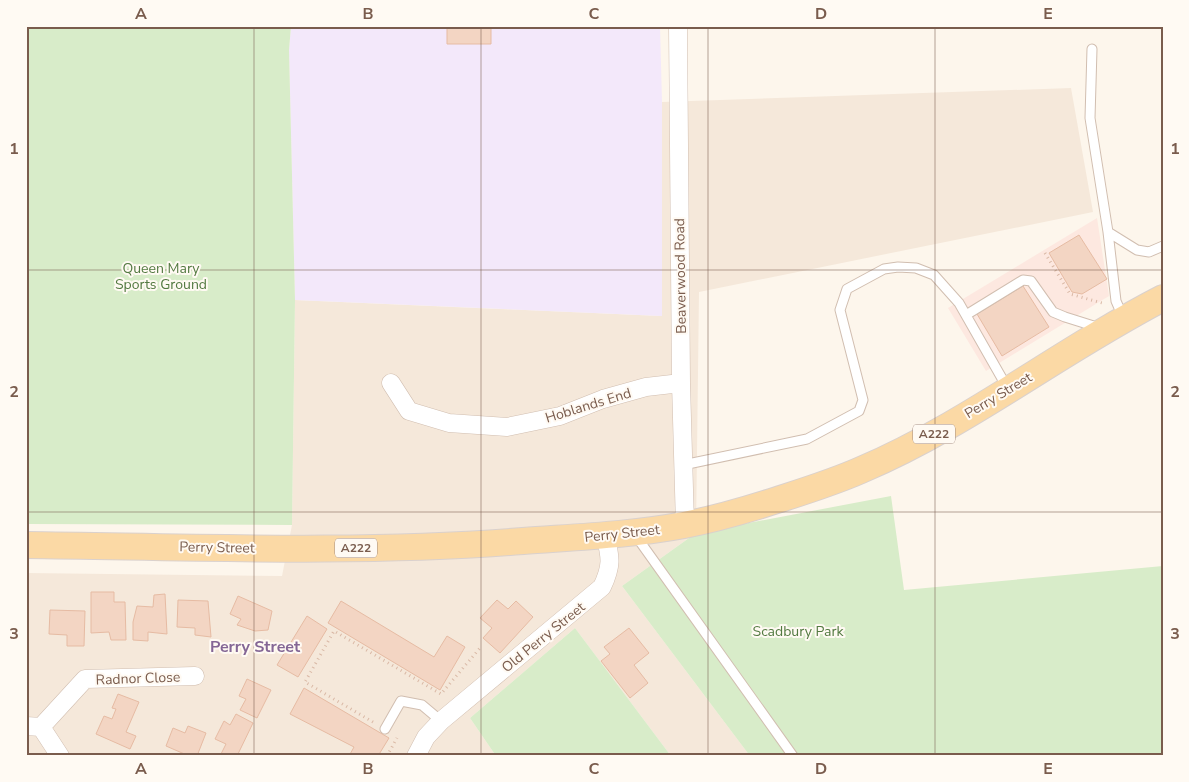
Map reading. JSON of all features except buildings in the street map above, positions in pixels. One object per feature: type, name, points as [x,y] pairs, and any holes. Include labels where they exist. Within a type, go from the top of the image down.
[{"type":"main road","name":"Perry Street","points":[[26,545],[390,549],[467,546],[605,535],[685,525],[752,508],[862,470],[932,435],[1008,389],[1112,318],[1163,298]]},
{"type":"street","name":"Beaverwood Road","points":[[678,26],[681,383],[685,525]]},
{"type":"street","name":"Hoblands End","points":[[391,383],[409,411],[449,423],[508,426],[560,416],[603,399],[646,387],[681,383]]},
{"type":"street","name":"Old Perry Street","points":[[416,756],[426,737],[441,721],[602,587],[610,570],[609,552],[605,535]]},
{"type":"street","name":"Radnor Close","points":[[34,727],[85,679],[195,676]]},
{"type":"street","points":[[34,727],[60,756]]},
{"type":"lane","points":[[966,315],[1023,280],[1028,280],[1031,281],[1053,312],[1065,317],[1112,318],[1116,300],[1108,232],[1090,118],[1092,49]]},
{"type":"lane","points":[[1108,232],[1137,250],[1149,252],[1163,246]]},
{"type":"lane","points":[[683,465],[807,439],[859,411],[863,400],[840,310],[847,289],[884,269],[916,268],[934,276],[959,303],[1008,389]]},
{"type":"lane","points":[[633,532],[793,756]]},
{"type":"lane","points":[[385,729],[401,701],[422,706],[441,721]]},
{"type":"path","points":[[1045,253],[1070,294],[1112,318]]},
{"type":"path","points":[[387,756],[398,736],[306,682],[334,631],[441,694],[480,648]]},
{"type":"shaded area","points":[[291,26],[660,26],[662,316],[295,300],[289,50]]},
{"type":"shaded area","points":[[1071,88],[1093,212],[699,292],[696,533],[622,586],[750,756],[671,756],[575,628],[470,718],[496,756],[26,756],[26,573],[282,576],[292,525],[295,300],[661,316],[662,102]]},
{"type":"shaded area","points":[[1097,218],[1109,296],[986,371],[948,308]]},
{"type":"green space","name":"Queen Mary Sports Ground","points":[[26,26],[291,26],[289,50],[295,300],[292,525],[26,524]]},
{"type":"green space","name":"Scadbury Park","points":[[891,496],[904,590],[1163,566],[1163,756],[750,756],[622,586],[696,533]]},
{"type":"green space","points":[[575,628],[671,756],[496,756],[470,718]]},
{"type":"district","name":"Perry Street","points":[[255,646]]}]
